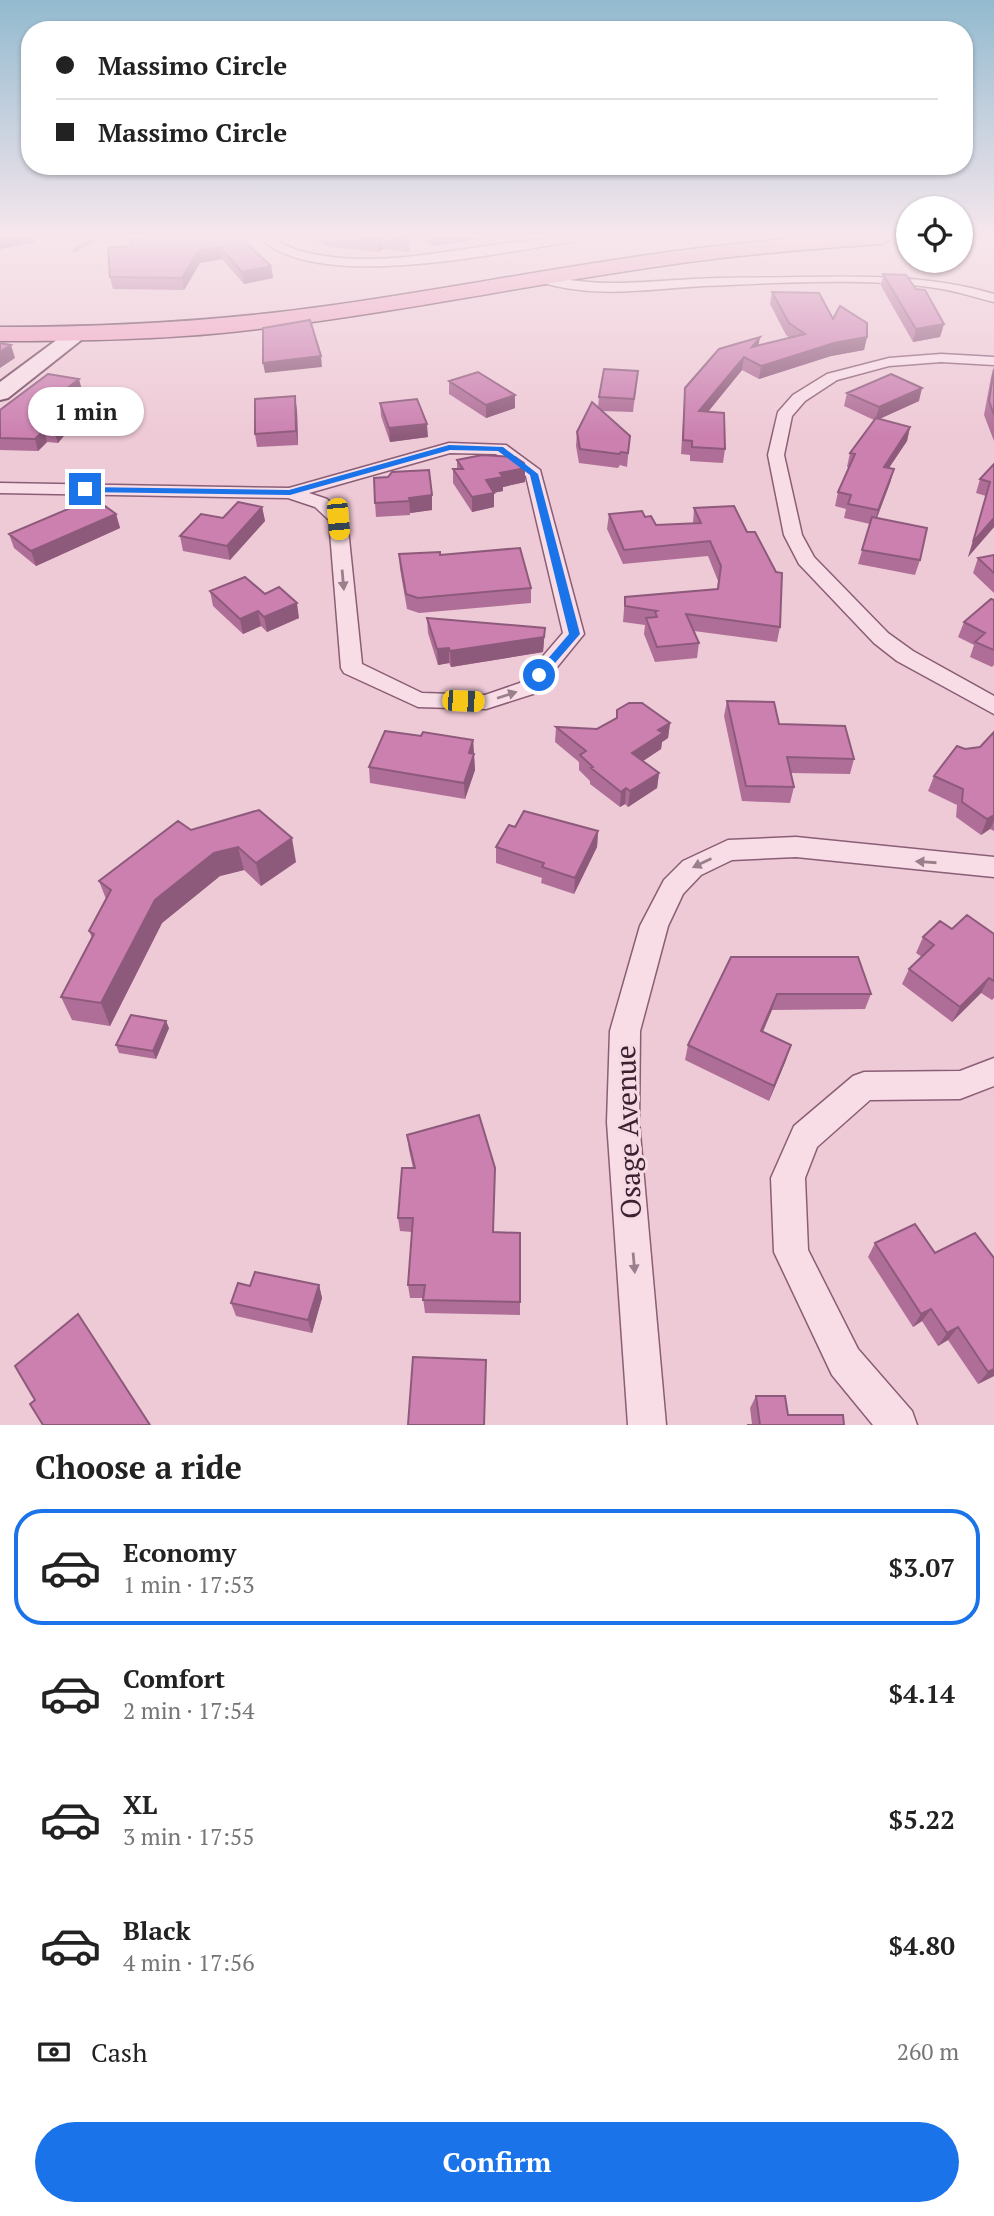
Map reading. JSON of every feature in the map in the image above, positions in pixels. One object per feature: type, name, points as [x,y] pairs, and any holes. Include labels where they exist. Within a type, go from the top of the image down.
[{"type":"main road","points":[[2,324],[92,320],[264,304]]},
{"type":"main road","points":[[2,324],[73,337],[217,327],[371,304]]},
{"type":"main road","points":[[73,337],[92,320]]},
{"type":"street","points":[[0,393],[73,337]]},
{"type":"street","points":[[994,362],[941,358],[889,362],[831,377],[799,398],[784,415],[776,455],[793,535],[806,560],[881,638],[905,656],[994,706]]},
{"type":"street","points":[[0,488],[290,493],[449,448],[500,449],[534,474],[574,634],[528,688],[486,702],[418,700],[352,668],[338,519],[321,503],[290,493]]},
{"type":"street","name":"Osage Avenue","points":[[647,1425],[623,1122],[625,1031],[654,926],[673,887],[692,868],[729,850],[796,847],[994,867]]},
{"type":"street","points":[[898,1425],[845,1362],[791,1252],[788,1178],[805,1137],[864,1086],[960,1085],[994,1072]]},
{"type":"building","points":[[779,304],[825,304],[833,319],[840,306],[867,323],[867,337],[834,343],[761,366],[744,357],[699,411],[724,413],[725,449],[692,447],[692,441],[683,440],[685,388],[719,349],[760,337],[752,347],[805,334],[789,323]]},
{"type":"building","points":[[901,304],[933,304],[944,324],[916,329]]},
{"type":"building","points":[[310,320],[321,356],[263,363],[263,328]]},
{"type":"building","points":[[0,343],[11,345],[0,352]]},
{"type":"building","points":[[604,369],[638,371],[634,399],[599,397]]},
{"type":"building","points":[[994,369],[994,415],[989,401]]},
{"type":"building","points":[[478,372],[515,395],[486,405],[449,381]]},
{"type":"building","points":[[48,374],[79,379],[61,393],[87,393],[54,431],[44,430],[35,439],[0,438],[0,410]]},
{"type":"building","points":[[891,374],[922,388],[879,407],[847,393]]},
{"type":"building","points":[[295,396],[296,431],[255,434],[255,399]]},
{"type":"building","points":[[417,399],[427,424],[389,428],[380,403]]},
{"type":"building","points":[[592,402],[630,436],[628,453],[580,449],[577,432]]},
{"type":"building","points":[[876,418],[910,427],[884,467],[894,469],[878,510],[848,504],[851,495],[838,492],[855,454],[850,453]]},
{"type":"building","points":[[482,455],[515,457],[524,463],[525,468],[500,473],[503,477],[486,480],[494,493],[472,497],[453,469],[463,469],[457,460]]},
{"type":"building","points":[[994,464],[994,518],[973,542],[990,482],[980,479]]},
{"type":"building","points":[[429,470],[432,495],[409,498],[410,501],[375,503],[374,478],[388,477],[392,472]]},
{"type":"building","points":[[94,498],[116,514],[31,551],[9,534]]},
{"type":"building","points":[[238,502],[262,507],[227,546],[180,536],[201,514],[223,518]]},
{"type":"building","points":[[734,506],[747,532],[755,532],[776,572],[782,573],[780,627],[686,614],[699,643],[657,647],[646,618],[657,617],[657,611],[625,606],[625,597],[718,589],[721,566],[710,541],[624,550],[609,514],[642,511],[645,517],[651,516],[656,525],[701,523],[694,508]]},
{"type":"building","points":[[872,517],[927,528],[920,560],[862,550]]},
{"type":"building","points":[[520,548],[531,588],[418,598],[406,594],[399,554],[440,552],[440,555]]},
{"type":"building","points":[[994,555],[994,573],[978,558]]},
{"type":"building","points":[[245,577],[265,594],[279,587],[297,603],[264,617],[258,611],[240,619],[210,591]]},
{"type":"building","points":[[991,599],[994,600],[994,650],[975,642],[985,633],[964,622]]},
{"type":"building","points":[[427,618],[545,628],[544,637],[450,651],[449,648],[437,649]]},
{"type":"building","points":[[727,701],[774,702],[779,724],[845,726],[854,759],[787,757],[794,787],[746,786]]},
{"type":"building","points":[[629,703],[642,703],[670,723],[658,730],[663,733],[632,753],[659,773],[630,791],[626,788],[621,792],[591,768],[593,767],[580,755],[586,751],[556,727],[597,729],[617,718],[617,710]]},
{"type":"building","points":[[385,731],[421,736],[423,732],[473,740],[469,753],[474,754],[464,783],[369,767]]},
{"type":"building","points":[[994,732],[994,815],[987,819],[962,802],[963,789],[934,776],[957,746],[965,749],[980,747]]},
{"type":"building","points":[[259,810],[292,838],[256,863],[238,847],[214,853],[155,900],[101,1003],[61,997],[94,934],[89,931],[111,890],[99,881],[178,821],[191,830]]},
{"type":"building","points":[[524,811],[598,831],[575,878],[542,867],[544,863],[496,847],[509,825],[515,827]]},
{"type":"building","points":[[967,915],[994,934],[994,981],[989,978],[960,1007],[909,969],[934,945],[923,937],[940,921],[952,929]]},
{"type":"building","points":[[731,957],[858,957],[871,994],[777,994],[761,1031],[791,1045],[774,1086],[688,1045]]},
{"type":"building","points":[[131,1015],[166,1021],[153,1051],[116,1045]]},
{"type":"building","points":[[479,1115],[495,1168],[493,1232],[520,1233],[520,1302],[423,1300],[425,1285],[408,1285],[413,1218],[398,1218],[402,1168],[415,1168],[407,1135]]},
{"type":"building","points":[[915,1224],[935,1253],[975,1233],[994,1258],[994,1369],[988,1372],[958,1327],[947,1333],[931,1309],[921,1314],[875,1243]]},
{"type":"building","points":[[255,1272],[319,1285],[308,1320],[231,1303],[238,1283],[250,1286]]},
{"type":"building","points":[[78,1314],[150,1425],[43,1425],[30,1404],[35,1400],[15,1366]]},
{"type":"building","points":[[413,1357],[486,1360],[484,1425],[408,1425]]},
{"type":"building","points":[[756,1396],[785,1396],[788,1415],[843,1415],[844,1425],[760,1425]]},
{"type":"route","points":[[85,489],[290,493],[449,448],[500,449],[534,474],[574,634],[539,675]]}]
